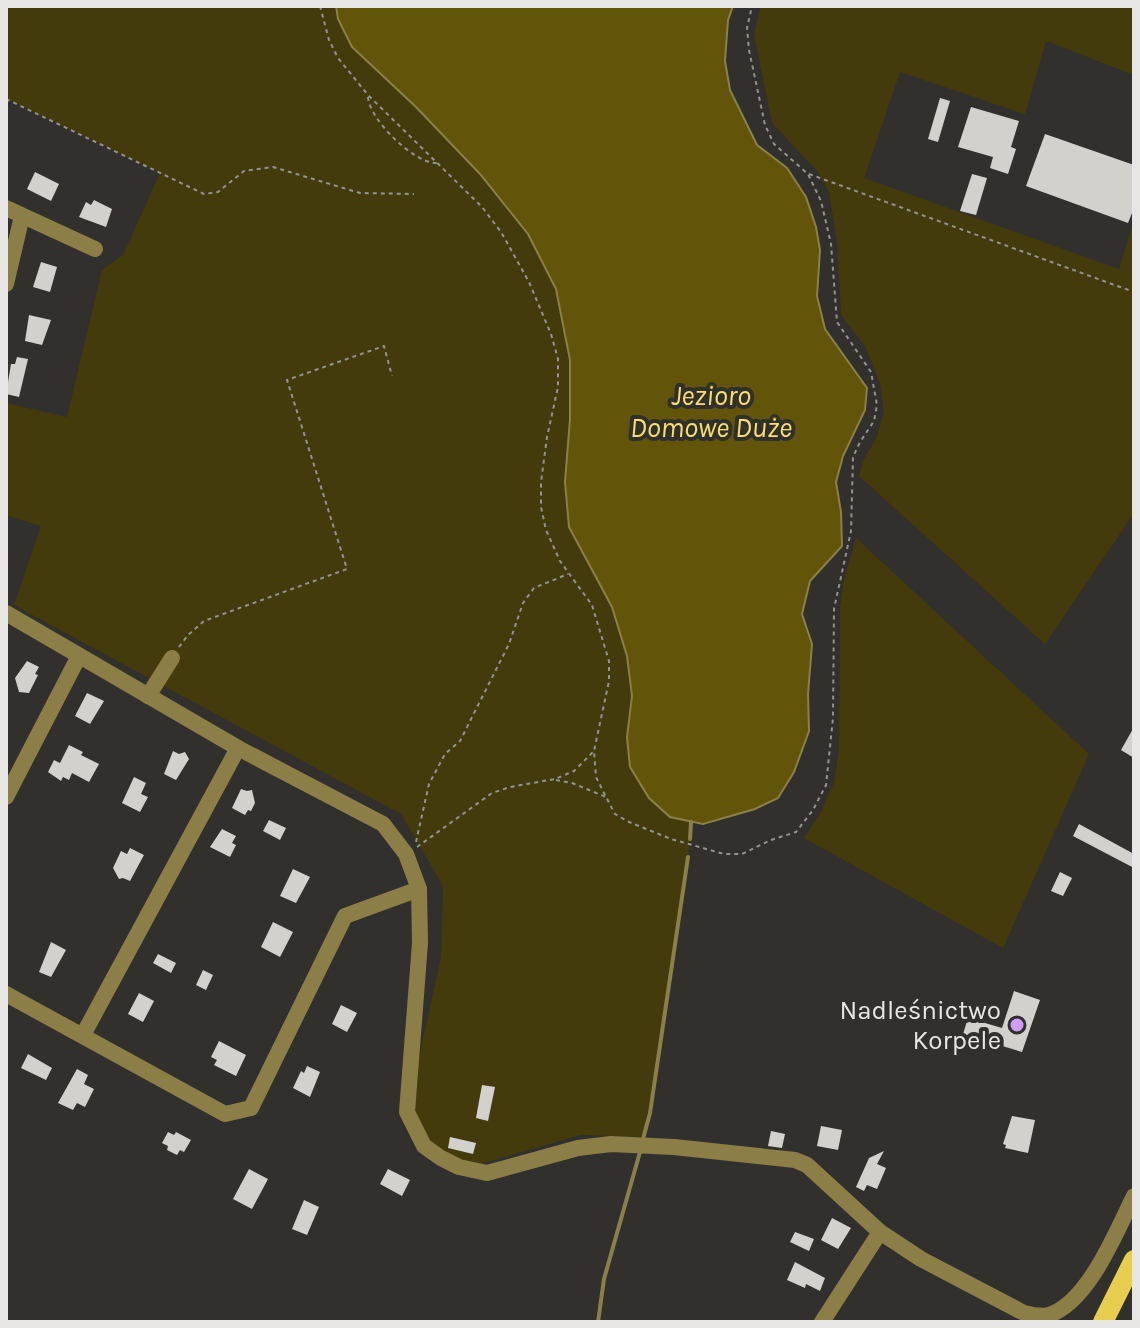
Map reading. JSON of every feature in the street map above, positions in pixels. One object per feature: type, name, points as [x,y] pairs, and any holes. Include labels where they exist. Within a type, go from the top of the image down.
[{"type":"main road","points":[[1103,1322],[1134,1260]]},
{"type":"street","points":[[6,208],[95,249]]},
{"type":"street","points":[[6,284],[22,216]]},
{"type":"street","points":[[6,613],[238,748],[383,824],[406,854],[419,889],[420,943],[407,1112],[424,1146],[459,1167],[487,1173],[578,1148],[611,1144],[674,1147],[795,1160],[807,1165],[880,1232],[921,1259],[1024,1313],[1049,1315],[1082,1290],[1134,1196]]},
{"type":"street","points":[[6,797],[79,656]]},
{"type":"street","points":[[148,696],[172,658]]},
{"type":"street","points":[[83,1035],[238,748]]},
{"type":"street","points":[[6,994],[225,1114],[238,1113],[251,1108],[345,916],[419,889]]},
{"type":"street","points":[[822,1322],[880,1232]]},
{"type":"path","points":[[320,6],[329,40],[338,58],[368,95],[482,207],[501,232],[529,282],[551,334],[558,359],[558,387],[547,437],[541,507],[555,550],[592,605],[609,661],[609,681],[594,751],[596,777],[615,814],[671,839],[724,854],[742,854],[796,832],[826,785],[833,718],[834,609],[851,531],[853,457],[874,421],[877,405],[871,372],[837,322],[828,222],[808,174]]},
{"type":"path","points":[[752,6],[747,28],[749,50],[765,125],[774,144],[808,174],[1134,292]]},
{"type":"path","points":[[368,95],[368,103],[377,118],[408,152],[428,163],[438,163]]},
{"type":"path","points":[[6,99],[204,194],[218,192],[244,171],[273,167],[360,193],[414,194]]},
{"type":"path","points":[[172,658],[188,635],[204,621],[347,569],[287,380],[384,346],[392,376]]},
{"type":"path","points":[[570,573],[534,588],[523,603],[509,644],[460,741],[445,754],[429,784],[414,848],[492,793],[555,779],[574,771],[594,751]]},
{"type":"path","points":[[555,779],[606,797]]},
{"type":"shaded area","points":[[6,6],[336,6],[338,19],[352,47],[416,107],[480,174],[528,234],[556,289],[570,360],[569,527],[612,607],[627,656],[632,696],[627,737],[670,817],[691,822],[686,883],[644,1137],[580,1135],[480,1164],[441,1158],[407,1112],[441,957],[443,886],[401,814],[14,605],[41,526],[6,515],[6,403],[67,417],[102,270],[123,255],[160,173],[6,98]]},
{"type":"shaded area","points":[[761,6],[1134,6],[1134,75],[1046,41],[1025,114],[900,72],[864,178],[1119,269],[1134,220],[1134,513],[1045,644],[859,476],[884,412],[880,383],[865,346],[841,315],[837,242],[829,192],[818,172],[772,123],[754,34]]},
{"type":"shaded area","points":[[856,538],[1089,754],[1003,948],[804,838],[821,812],[834,783],[839,750],[840,606]]},
{"type":"water","name":"Jezioro Domowe Duże","points":[[336,6],[733,6],[728,20],[725,61],[730,90],[757,145],[787,168],[806,197],[820,250],[817,296],[825,329],[867,388],[865,410],[843,456],[836,482],[842,546],[810,581],[802,614],[812,644],[809,731],[794,772],[778,798],[755,809],[703,824],[670,817],[649,798],[630,767],[627,737],[632,696],[627,656],[612,607],[569,527],[565,482],[570,419],[570,360],[556,289],[528,234],[480,174],[416,107],[352,47],[338,19]]},
{"type":"building","points":[[940,98],[950,101],[938,142],[928,139]]},
{"type":"building","points":[[971,107],[1019,121],[1011,147],[1016,149],[1008,174],[990,168],[993,157],[958,147]]},
{"type":"building","points":[[1045,134],[1134,165],[1134,208],[1128,223],[1026,186]]},
{"type":"building","points":[[35,172],[59,184],[51,201],[27,189]]},
{"type":"building","points":[[972,174],[987,178],[976,215],[960,211]]},
{"type":"building","points":[[94,200],[112,209],[106,227],[79,217],[86,202],[91,205]]},
{"type":"building","points":[[41,262],[57,267],[50,292],[33,287]]},
{"type":"building","points":[[29,315],[51,320],[42,345],[25,341]]},
{"type":"building","points":[[17,357],[28,359],[19,397],[6,394],[11,364],[15,364]]},
{"type":"building","points":[[27,661],[39,667],[29,693],[19,692],[15,678]]},
{"type":"building","points":[[87,693],[104,701],[90,724],[75,716]]},
{"type":"building","points":[[1134,727],[1134,758],[1121,750]]},
{"type":"building","points":[[69,745],[99,764],[89,782],[72,773],[69,780],[63,777],[61,781],[48,772],[54,760],[60,763]]},
{"type":"building","points":[[173,751],[179,754],[185,752],[189,759],[176,780],[164,774]]},
{"type":"building","points":[[134,777],[146,783],[141,794],[148,797],[140,812],[122,803]]},
{"type":"building","points":[[241,789],[252,790],[255,803],[245,815],[232,808]]},
{"type":"building","points":[[269,820],[286,828],[280,840],[263,831]]},
{"type":"building","points":[[1079,824],[1134,854],[1134,868],[1073,836]]},
{"type":"building","points":[[222,829],[236,836],[232,843],[236,845],[230,857],[210,847]]},
{"type":"building","points":[[130,848],[144,855],[130,881],[119,879],[113,868],[121,851],[127,854]]},
{"type":"building","points":[[293,869],[310,877],[296,903],[280,896]]},
{"type":"building","points":[[1060,872],[1072,878],[1063,896],[1051,891]]},
{"type":"building","points":[[273,922],[293,932],[280,957],[261,947]]},
{"type":"building","points":[[51,942],[66,950],[51,977],[39,972]]},
{"type":"building","points":[[158,954],[176,963],[171,973],[153,963]]},
{"type":"building","points":[[203,970],[213,975],[206,990],[196,985]]},
{"type":"building","name":"Nadleśnictwo Korpele","points":[[1014,991],[1040,1000],[1022,1052],[963,1034],[968,1018],[1002,1028]]},
{"type":"building","points":[[139,993],[154,1001],[143,1022],[128,1014]]},
{"type":"building","points":[[341,1005],[357,1013],[347,1032],[332,1024]]},
{"type":"building","points":[[219,1041],[246,1055],[236,1076],[214,1065],[217,1060],[211,1057]]},
{"type":"building","points":[[28,1054],[52,1068],[46,1080],[21,1068]]},
{"type":"building","points":[[307,1066],[320,1072],[310,1097],[293,1088]]},
{"type":"building","points":[[77,1069],[88,1075],[84,1084],[94,1089],[85,1107],[77,1103],[73,1110],[58,1103]]},
{"type":"building","points":[[482,1085],[495,1087],[488,1121],[476,1118]]},
{"type":"building","points":[[1012,1116],[1035,1120],[1028,1153],[1005,1148],[1003,1144]]},
{"type":"building","points":[[821,1126],[842,1130],[838,1150],[817,1146]]},
{"type":"building","points":[[771,1131],[785,1134],[782,1148],[768,1146]]},
{"type":"building","points":[[168,1132],[174,1135],[176,1132],[191,1140],[184,1152],[180,1150],[177,1155],[167,1150],[168,1146],[162,1143]]},
{"type":"building","points":[[450,1137],[476,1143],[473,1154],[448,1148]]},
{"type":"building","points":[[884,1151],[877,1164],[886,1168],[877,1189],[867,1185],[864,1191],[856,1187],[869,1158]]},
{"type":"building","points":[[249,1169],[268,1179],[252,1209],[233,1199]]},
{"type":"building","points":[[388,1169],[410,1180],[402,1196],[380,1184]]},
{"type":"building","points":[[304,1200],[319,1207],[307,1235],[292,1229]]},
{"type":"building","points":[[832,1218],[851,1228],[838,1249],[821,1240]]},
{"type":"building","points":[[795,1232],[814,1239],[809,1251],[790,1242]]},
{"type":"building","points":[[795,1262],[825,1278],[820,1291],[787,1280]]},
{"type":"waterway","points":[[690,839],[691,822]]},
{"type":"waterway","points":[[643,1139],[650,1113],[688,857]]},
{"type":"waterway","points":[[598,1322],[604,1279],[640,1152]]},
{"type":"place","name":"Nadleśnictwo Korpele","points":[[1017,1025]]}]
